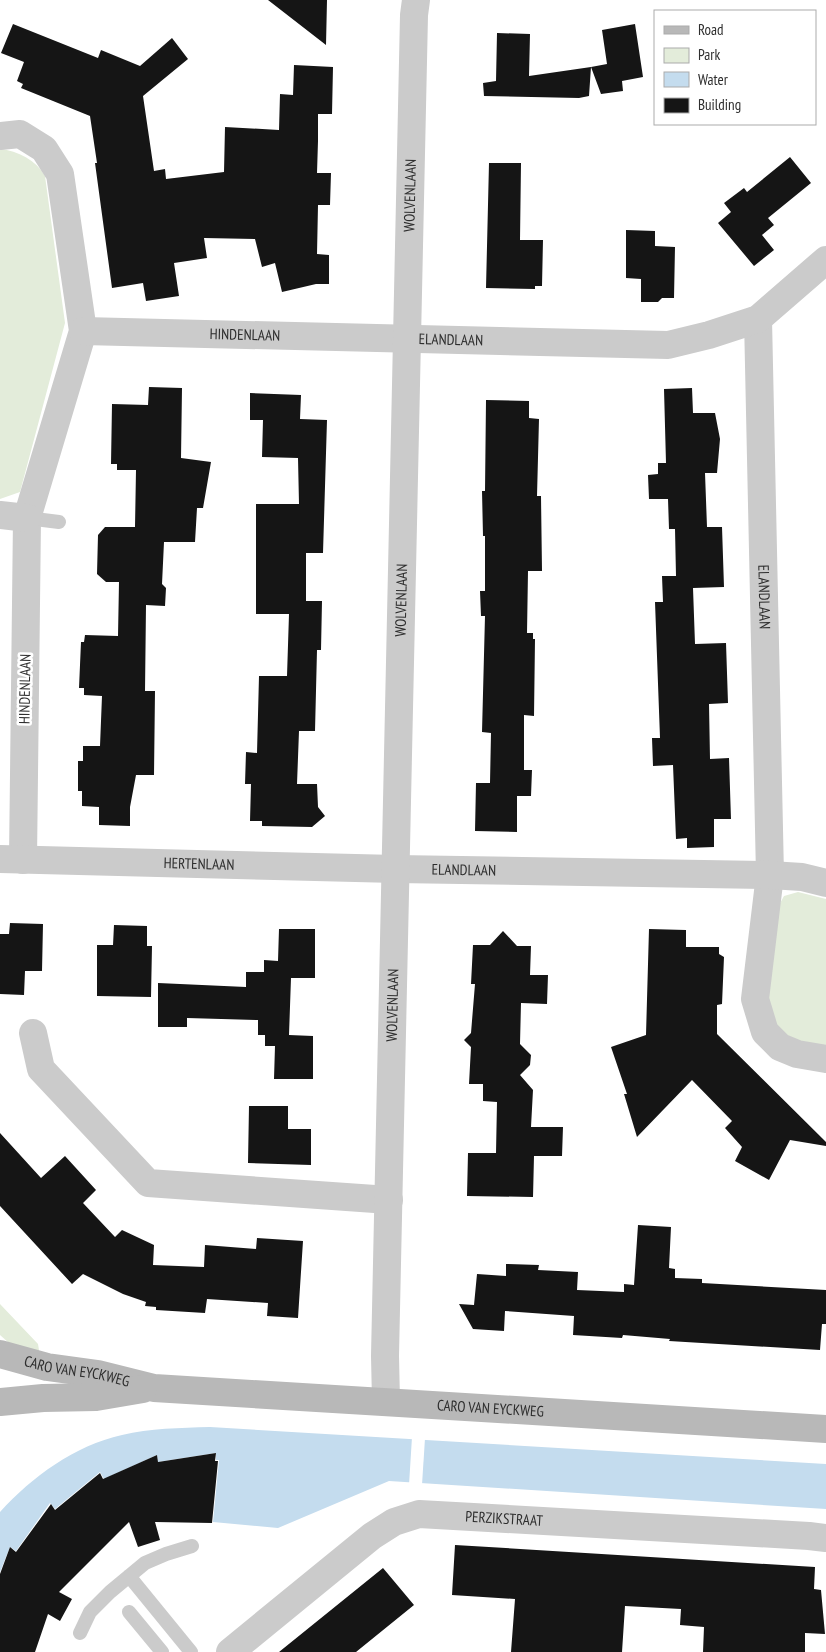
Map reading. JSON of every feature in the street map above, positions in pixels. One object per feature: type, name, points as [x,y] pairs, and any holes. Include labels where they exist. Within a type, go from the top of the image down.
[{"type":"street","name":"WOLVENLAAN","points":[[386,1401],[385,1356],[414,16],[416,0]]},
{"type":"street","name":"HINDENLAAN","points":[[0,136],[20,134],[44,149],[60,174],[83,331],[27,518],[11,860]]},
{"type":"street","name":"ELANDLAAN","points":[[408,338],[668,345],[709,335],[758,319],[826,260]]},
{"type":"street","name":"ELANDLAAN","points":[[758,319],[770,875],[755,999],[765,1032],[780,1046],[797,1054],[826,1059]]},
{"type":"street","name":"HINDENLAAN","points":[[83,331],[408,338]]},
{"type":"street","points":[[0,515],[27,518]]},
{"type":"street","name":"HERTENLAAN","points":[[11,860],[396,869]]},
{"type":"street","name":"ELANDLAAN","points":[[396,869],[770,875],[802,877],[826,882]]},
{"type":"street","points":[[33,1033],[41,1069],[148,1183],[389,1200]]},
{"type":"street","name":"CARO VAN EYCKWEG","points":[[0,1354],[47,1367],[98,1374],[154,1388],[826,1429]]},
{"type":"street","name":"CARO VAN EYCKWEG","points":[[0,1402],[44,1398],[96,1397],[154,1388]]},
{"type":"street","name":"PERZIKSTRAAT","points":[[230,1652],[372,1536],[394,1522],[419,1514],[750,1532],[826,1538]]},
{"type":"lane","points":[[27,518],[58,522]]},
{"type":"lane","points":[[80,1633],[90,1612],[129,1576],[146,1564],[166,1554],[192,1546]]},
{"type":"lane","points":[[129,1576],[191,1652]]},
{"type":"lane","points":[[129,1612],[162,1652]]},
{"type":"green space","points":[[0,149],[26,157],[37,165],[45,176],[65,323],[20,492],[0,499]]},
{"type":"green space","points":[[798,892],[826,899],[826,1046],[792,1040],[778,1027],[767,1003],[778,907],[784,896]]},
{"type":"green space","points":[[0,1304],[38,1344],[38,1356],[9,1343],[0,1335]]},
{"type":"water","points":[[210,1427],[826,1464],[826,1509],[389,1481],[278,1528],[213,1522],[219,1460],[216,1460],[216,1453],[158,1462],[157,1455],[104,1479],[100,1472],[55,1509],[50,1503],[16,1551],[10,1547],[0,1572],[0,1512],[26,1486],[55,1464],[87,1447],[122,1435],[176,1428]]},
{"type":"pier","points":[[412,1437],[425,1438],[422,1485],[409,1485]]},
{"type":"building","points":[[268,0],[327,0],[326,45]]},
{"type":"building","points":[[13,24],[98,58],[101,50],[140,66],[172,38],[188,59],[143,96],[154,171],[165,169],[166,179],[224,172],[225,127],[279,130],[280,94],[293,95],[294,65],[333,67],[332,114],[318,114],[317,173],[331,173],[330,205],[318,205],[317,254],[329,255],[329,284],[316,284],[282,292],[275,263],[262,267],[255,239],[204,238],[207,258],[174,263],[179,296],[146,301],[143,283],[112,288],[90,116],[21,88],[23,84],[17,81],[24,62],[1,53]]},
{"type":"building","points":[[635,24],[643,77],[622,81],[623,91],[601,94],[591,67],[607,64],[602,30]]},
{"type":"building","points":[[497,33],[530,34],[529,76],[591,67],[589,96],[579,98],[484,96],[483,83],[496,81]]},
{"type":"building","points":[[790,157],[811,183],[768,218],[774,225],[762,235],[774,250],[754,266],[718,223],[731,212],[724,203],[744,188],[747,192]]},
{"type":"building","points":[[489,163],[521,163],[520,240],[543,240],[542,286],[535,286],[535,289],[486,288]]},
{"type":"building","points":[[626,230],[655,231],[655,246],[675,247],[674,298],[662,298],[658,302],[641,302],[641,279],[626,278]]},
{"type":"building","points":[[149,387],[182,388],[181,458],[211,462],[203,508],[197,508],[195,542],[164,542],[162,584],[166,588],[165,606],[146,605],[145,691],[155,691],[154,775],[136,775],[130,807],[130,826],[99,825],[99,807],[82,806],[82,791],[78,791],[78,761],[83,761],[83,746],[100,746],[102,696],[84,695],[84,688],[79,688],[81,642],[84,642],[85,635],[118,636],[119,582],[106,582],[97,574],[98,535],[105,527],[135,527],[136,470],[117,470],[117,464],[111,464],[112,404],[148,405]]},
{"type":"building","points":[[692,388],[693,413],[715,413],[720,439],[717,473],[705,473],[707,527],[722,527],[724,587],[693,588],[695,644],[726,643],[728,703],[709,704],[710,759],[729,758],[731,819],[714,819],[714,847],[687,848],[687,838],[676,839],[673,765],[653,766],[652,738],[660,738],[655,602],[663,602],[662,576],[676,576],[675,529],[669,529],[668,499],[649,499],[648,475],[658,474],[658,463],[666,463],[664,389]]},
{"type":"building","points":[[250,393],[301,395],[300,419],[327,420],[323,553],[306,553],[306,601],[322,601],[321,650],[317,650],[315,731],[299,731],[297,784],[317,784],[318,807],[325,816],[312,827],[262,826],[262,821],[250,821],[251,784],[245,784],[246,752],[257,753],[259,676],[287,676],[289,614],[256,614],[256,504],[299,504],[298,458],[262,457],[263,420],[250,420]]},
{"type":"building","points":[[486,400],[529,401],[529,418],[539,419],[537,496],[541,496],[542,571],[528,571],[527,633],[533,633],[533,639],[535,639],[534,716],[524,715],[524,770],[532,770],[531,796],[517,796],[517,832],[475,831],[476,783],[490,783],[491,733],[482,732],[485,616],[481,616],[480,591],[485,591],[485,536],[483,536],[482,491],[485,491]]},
{"type":"building","points":[[10,923],[43,924],[42,971],[25,971],[24,995],[0,994],[0,934],[9,934]]},
{"type":"building","points":[[114,925],[147,926],[147,946],[152,946],[151,997],[97,996],[97,945],[113,945]]},
{"type":"building","points":[[279,929],[315,929],[315,978],[291,978],[289,1035],[313,1036],[313,1079],[274,1079],[275,1046],[265,1046],[265,1035],[258,1035],[258,1020],[187,1018],[187,1027],[158,1027],[158,983],[246,987],[246,972],[264,972],[264,960],[278,961]]},
{"type":"building","points":[[649,929],[686,930],[686,947],[719,947],[719,954],[724,957],[722,1004],[717,1005],[717,1034],[826,1142],[826,1146],[790,1140],[769,1180],[735,1161],[742,1147],[725,1128],[732,1121],[692,1080],[637,1137],[624,1094],[627,1094],[611,1047],[646,1035]]},
{"type":"building","points":[[503,931],[517,946],[531,946],[530,975],[548,975],[547,1004],[521,1003],[520,1044],[531,1055],[530,1065],[520,1075],[533,1090],[531,1127],[563,1127],[562,1156],[534,1156],[533,1197],[467,1196],[468,1153],[496,1153],[497,1102],[483,1101],[483,1084],[469,1084],[471,1047],[464,1040],[471,1033],[475,984],[471,984],[473,945],[490,945]]},
{"type":"building","points":[[249,1106],[288,1106],[288,1129],[311,1129],[311,1165],[248,1163]]},
{"type":"building","points":[[0,1133],[41,1178],[65,1156],[96,1190],[83,1203],[115,1237],[122,1230],[154,1245],[153,1265],[204,1267],[205,1245],[256,1249],[257,1238],[303,1241],[298,1318],[267,1316],[268,1303],[207,1299],[205,1313],[156,1310],[156,1307],[145,1306],[146,1302],[123,1294],[83,1274],[72,1284],[0,1206]]},
{"type":"building","points":[[638,1225],[671,1227],[669,1268],[675,1269],[675,1278],[702,1279],[702,1283],[826,1290],[826,1324],[822,1324],[820,1350],[669,1341],[670,1339],[623,1335],[622,1338],[573,1335],[574,1316],[505,1311],[504,1331],[473,1329],[459,1304],[474,1305],[477,1274],[506,1276],[506,1264],[539,1265],[538,1270],[578,1272],[577,1290],[624,1292],[624,1284],[634,1285]]},
{"type":"building","points":[[216,1453],[215,1461],[218,1461],[212,1523],[155,1522],[160,1540],[138,1547],[129,1522],[59,1592],[72,1599],[60,1621],[48,1614],[35,1652],[0,1652],[0,1574],[10,1547],[16,1552],[51,1504],[55,1510],[100,1473],[103,1479],[157,1455],[158,1462]]},
{"type":"building","points":[[455,1545],[815,1567],[814,1589],[821,1590],[825,1634],[805,1633],[805,1652],[703,1652],[704,1627],[680,1625],[681,1609],[625,1606],[622,1652],[511,1652],[515,1599],[452,1595]]},
{"type":"building","points":[[383,1568],[414,1605],[356,1652],[279,1652]]}]
